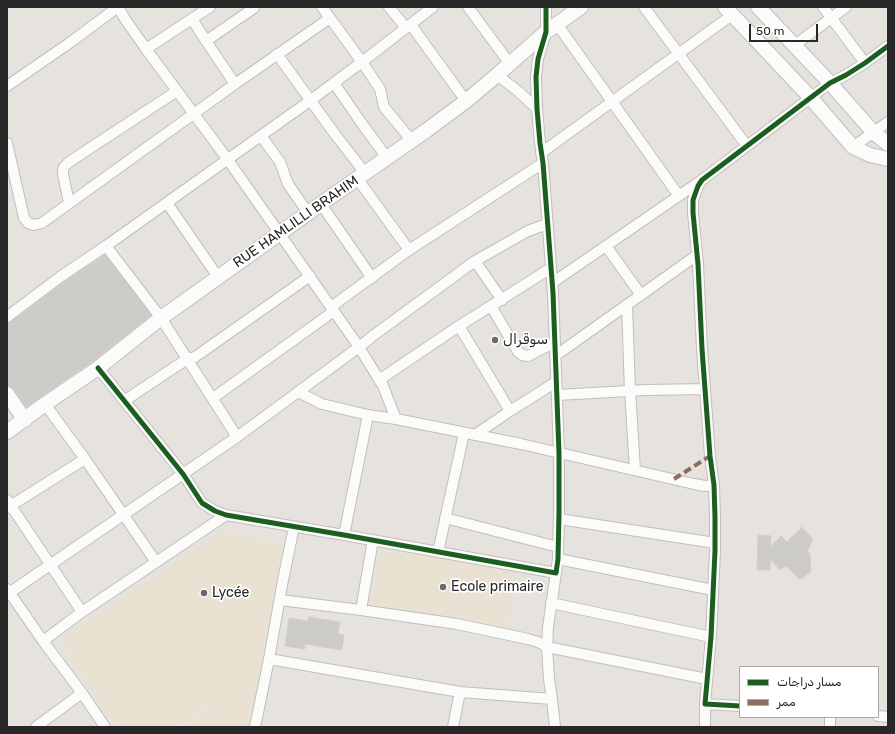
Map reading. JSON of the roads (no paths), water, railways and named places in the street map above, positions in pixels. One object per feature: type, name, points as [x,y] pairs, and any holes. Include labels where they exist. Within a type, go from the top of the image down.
[{"type":"street","points":[[7,86],[118,7],[125,19],[280,233],[359,347],[383,386],[396,419]]},
{"type":"street","points":[[146,48],[192,20],[210,7]]},
{"type":"street","points":[[206,41],[254,7]]},
{"type":"street","points":[[322,7],[380,89],[384,107],[412,141]]},
{"type":"street","points":[[389,7],[408,27],[466,101]]},
{"type":"street","points":[[7,316],[311,100],[433,7]]},
{"type":"street","points":[[468,7],[510,64]]},
{"type":"street","points":[[546,7],[552,28],[612,102],[679,196]]},
{"type":"street","name":"RUE HAMLILLI BRAHIM","points":[[7,432],[98,368],[161,318],[218,277],[412,141],[466,101],[552,28],[581,7]]},
{"type":"street","points":[[644,7],[747,146]]},
{"type":"street","points":[[758,7],[830,82],[874,133],[888,144]]},
{"type":"street","points":[[823,7],[865,63]]},
{"type":"street","points":[[795,46],[846,7]]},
{"type":"street","points":[[213,398],[410,250],[542,158],[612,102],[678,53],[729,11],[810,97],[853,147],[870,155],[888,159]]},
{"type":"street","points":[[7,143],[24,218],[28,223],[34,225],[42,223],[194,113],[330,18]]},
{"type":"street","points":[[192,20],[235,84]]},
{"type":"street","points":[[552,28],[538,59],[536,77],[537,109],[552,283],[559,453],[558,559],[548,627],[547,647],[555,727]]},
{"type":"street","points":[[552,283],[702,180],[830,82],[846,75],[888,46]]},
{"type":"street","points":[[277,54],[334,133],[410,250]]},
{"type":"street","points":[[497,76],[518,91],[537,109]]},
{"type":"street","points":[[334,83],[387,158]]},
{"type":"street","points":[[69,203],[63,174],[64,167],[69,162],[178,91]]},
{"type":"street","points":[[853,147],[888,122]]},
{"type":"street","points":[[261,136],[280,162],[288,184],[308,213]]},
{"type":"street","points":[[702,180],[693,200],[693,213],[710,456],[714,485],[715,543],[711,637],[705,704],[705,727]]},
{"type":"street","points":[[167,203],[218,277]]},
{"type":"street","points":[[321,204],[372,278]]},
{"type":"street","points":[[105,727],[8,591],[51,564],[237,437],[475,261],[528,231],[547,224]]},
{"type":"street","points":[[106,246],[161,318],[237,437]]},
{"type":"street","points":[[606,246],[641,295]]},
{"type":"street","points":[[555,356],[697,255]]},
{"type":"street","points":[[475,261],[502,300]]},
{"type":"street","points":[[379,380],[459,326],[551,268]]},
{"type":"street","points":[[124,401],[188,359],[195,357],[310,276]]},
{"type":"street","points":[[627,305],[635,470]]},
{"type":"street","points":[[491,306],[518,352],[522,355],[528,356],[555,342]]},
{"type":"street","points":[[459,326],[510,411]]},
{"type":"street","points":[[98,368],[183,474],[202,503],[226,516],[374,540],[556,573]]},
{"type":"street","points":[[475,435],[556,382]]},
{"type":"street","points":[[557,395],[705,389]]},
{"type":"street","points":[[298,392],[322,404],[368,415],[396,419],[521,444],[694,484],[705,486],[714,485]]},
{"type":"street","points":[[7,394],[25,420]]},
{"type":"street","points":[[45,404],[156,562]]},
{"type":"street","points":[[344,535],[368,415]]},
{"type":"street","points":[[438,552],[464,433]]},
{"type":"street","points":[[82,612],[51,564],[8,504],[85,459]]},
{"type":"street","points":[[43,642],[82,612],[226,516]]},
{"type":"street","points":[[445,518],[558,546]]},
{"type":"street","points":[[559,519],[715,543]]},
{"type":"street","points":[[255,727],[294,527]]},
{"type":"street","points":[[361,610],[374,540]]},
{"type":"street","points":[[558,559],[713,590]]},
{"type":"street","points":[[280,600],[361,610],[464,626],[528,639],[547,647],[707,679]]},
{"type":"street","points":[[552,603],[711,637]]},
{"type":"street","points":[[269,659],[460,692],[552,699]]},
{"type":"street","points":[[453,727],[460,692]]},
{"type":"street","points":[[36,727],[82,693]]},
{"type":"street","points":[[705,704],[739,706]]},
{"type":"place","name":"سوقرال","points":[[495,340]]},
{"type":"place","name":"Ecole primaire","points":[[443,587]]},
{"type":"place","name":"Lycée","points":[[204,593]]}]
